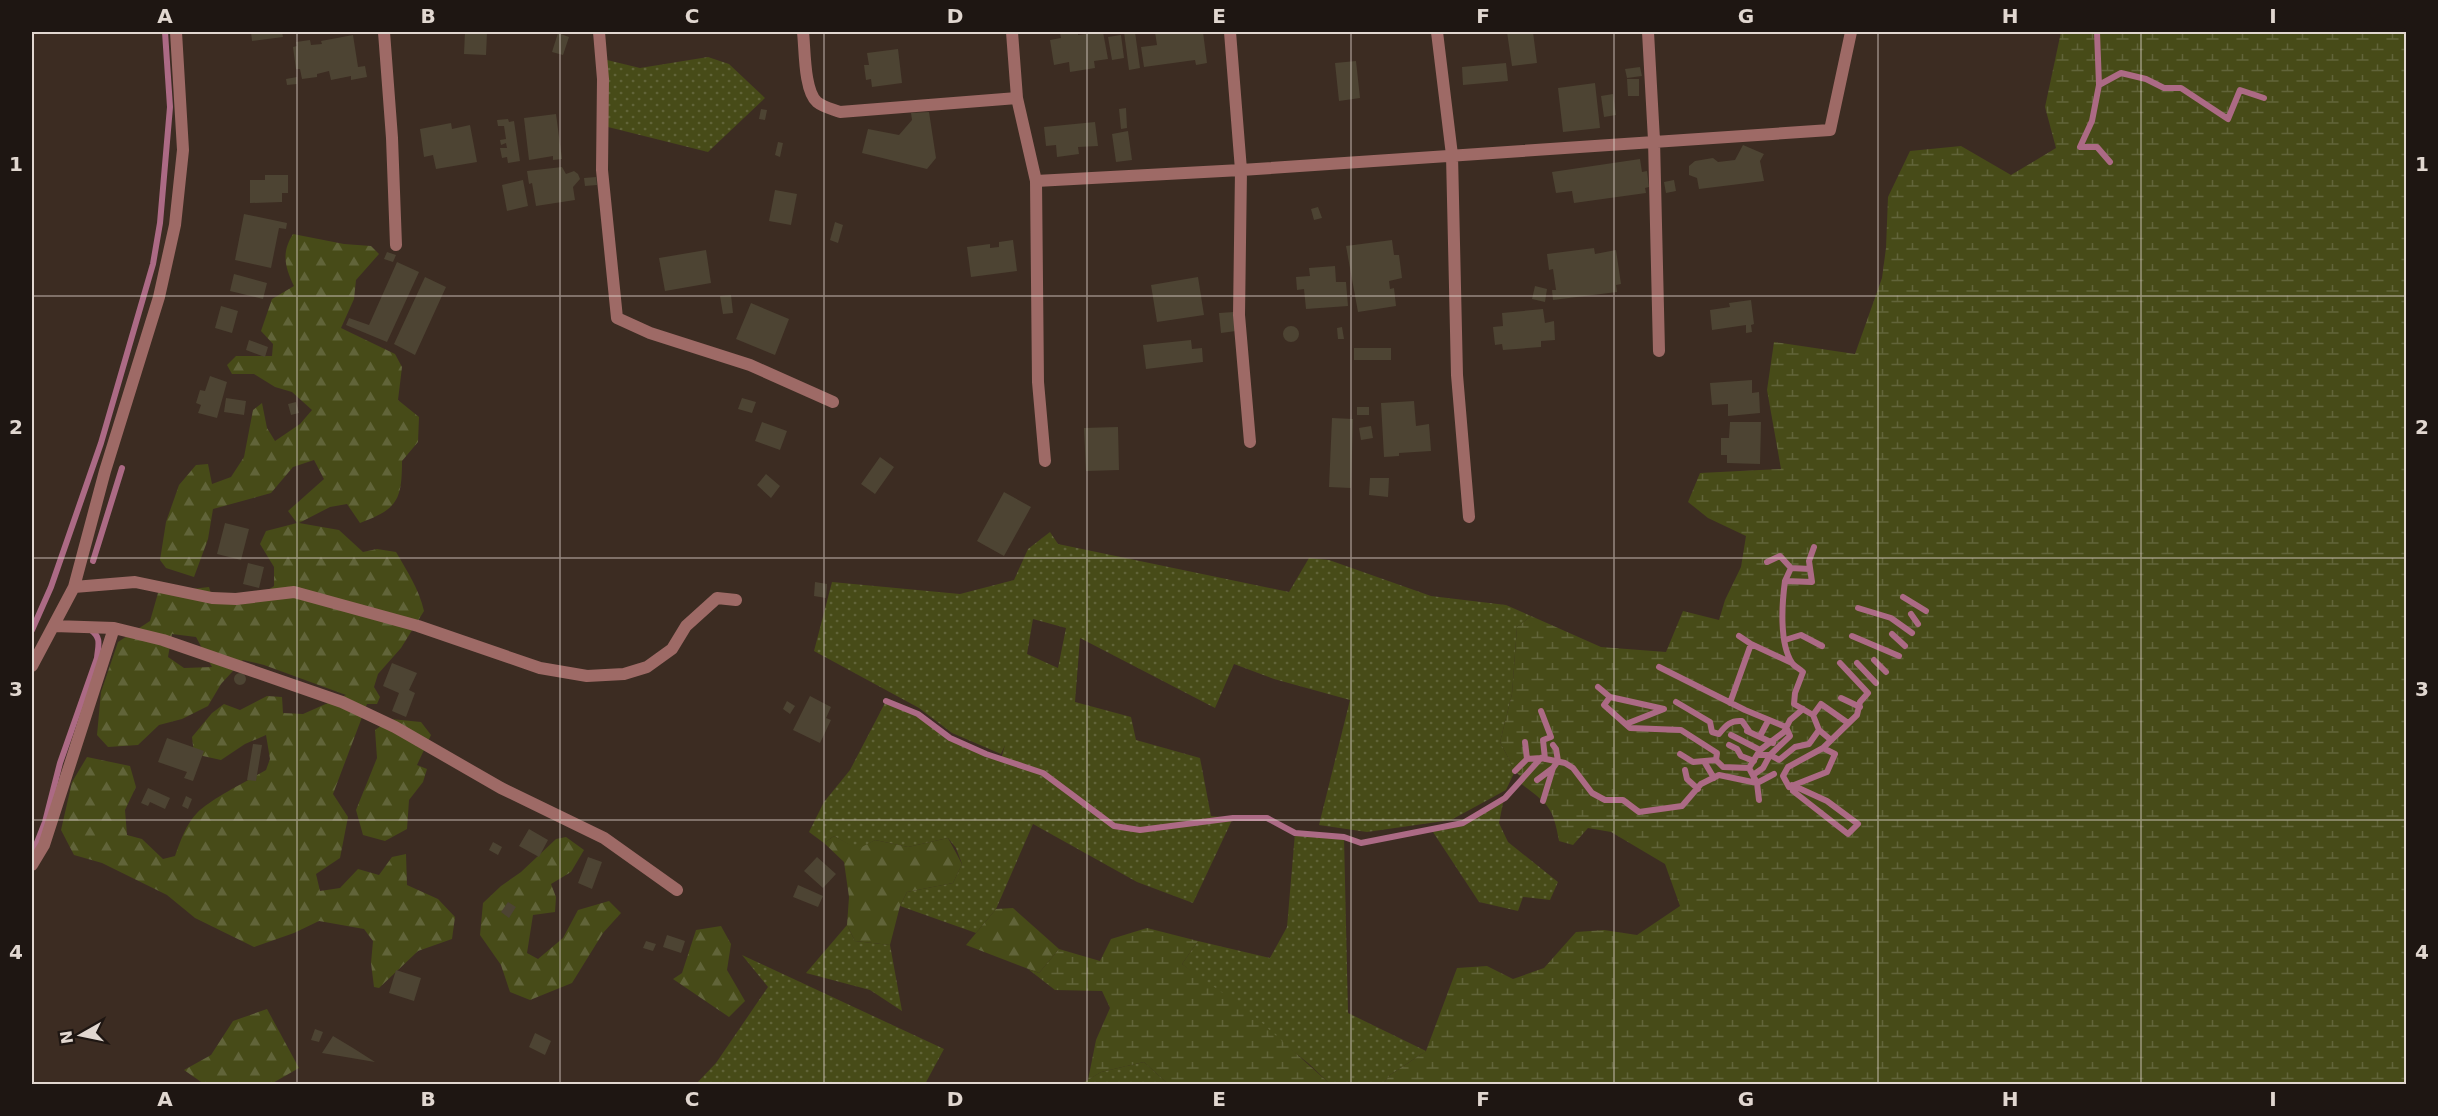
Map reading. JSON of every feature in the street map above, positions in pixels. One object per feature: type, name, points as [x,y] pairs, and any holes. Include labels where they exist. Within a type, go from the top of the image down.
[{"type":"street","points":[[32,666],[74,587],[105,471],[159,297],[175,225],[183,150],[176,32]]},
{"type":"street","points":[[384,32],[392,138],[396,245]]},
{"type":"street","points":[[599,32],[603,79],[602,170],[617,318],[650,333],[750,365],[833,402]]},
{"type":"street","points":[[803,32],[808,87],[816,101],[827,108],[840,112],[1017,98]]},
{"type":"street","points":[[1012,32],[1017,98],[1036,181],[1038,382],[1045,461]]},
{"type":"street","points":[[1230,32],[1241,170],[1239,315],[1250,442]]},
{"type":"street","points":[[1437,32],[1452,155],[1457,375],[1469,516]]},
{"type":"street","points":[[1648,32],[1654,140],[1659,351]]},
{"type":"street","points":[[1036,181],[1241,170],[1654,140],[1830,130],[1851,32]]},
{"type":"street","points":[[74,587],[135,582],[212,598],[236,599],[294,592],[418,626],[540,668],[587,676],[624,674],[647,667],[672,649],[686,626],[717,598],[736,600]]},
{"type":"street","points":[[54,626],[114,628],[163,640],[342,702],[395,727],[501,788],[604,838],[677,890]]},
{"type":"street","points":[[32,865],[44,845],[114,628]]},
{"type":"green space","points":[[2061,32],[2406,32],[2406,1084],[1383,1084],[1390,1075],[1426,1051],[1457,968],[1487,966],[1513,979],[1544,968],[1576,932],[1604,930],[1637,935],[1680,906],[1665,864],[1611,832],[1588,828],[1573,845],[1559,841],[1548,807],[1520,783],[1520,776],[1500,742],[1512,694],[1517,627],[1531,616],[1601,647],[1666,652],[1683,611],[1719,620],[1725,600],[1741,567],[1746,536],[1708,518],[1688,502],[1700,473],[1781,469],[1767,390],[1774,342],[1855,354],[1882,278],[1888,197],[1910,151],[1961,146],[2011,175],[2056,148],[2045,107]]},
{"type":"green space","points":[[708,57],[729,64],[765,98],[708,152],[608,127],[607,60],[640,68]]},
{"type":"green space","points":[[293,234],[344,244],[371,246],[379,254],[356,280],[354,299],[341,328],[395,354],[402,367],[398,400],[419,417],[418,442],[402,461],[401,486],[390,508],[360,523],[347,504],[330,507],[299,523],[339,530],[363,552],[377,549],[396,552],[416,588],[424,611],[401,648],[378,674],[374,687],[380,697],[377,704],[367,704],[333,794],[348,817],[340,858],[316,874],[320,891],[340,888],[358,869],[379,875],[392,857],[406,854],[407,885],[438,899],[455,917],[452,939],[418,951],[379,988],[374,987],[371,963],[373,941],[364,929],[319,921],[294,933],[254,947],[195,918],[167,895],[102,863],[74,855],[61,830],[72,782],[87,757],[130,766],[136,787],[125,810],[127,835],[142,839],[163,859],[175,856],[193,817],[220,796],[266,770],[270,759],[266,735],[245,744],[221,760],[194,754],[192,737],[212,713],[224,704],[240,710],[267,696],[282,697],[283,713],[303,714],[346,695],[264,665],[243,660],[221,684],[208,706],[182,719],[159,725],[138,745],[108,747],[97,735],[101,692],[118,642],[150,621],[158,593],[209,587],[214,604],[252,601],[274,586],[274,567],[260,544],[266,531],[297,523],[288,511],[324,479],[314,460],[293,467],[271,493],[213,509],[208,539],[194,577],[166,568],[160,560],[166,522],[179,485],[196,465],[208,464],[212,484],[231,477],[244,457],[253,410],[262,403],[267,428],[275,441],[300,424],[312,410],[292,392],[275,387],[254,374],[232,374],[227,365],[236,356],[272,356],[273,344],[261,331],[272,299],[294,286],[288,273],[286,260],[289,241]],"holes":[[[172,634],[196,637],[212,667],[184,668],[168,657]]]},
{"type":"green space","points":[[1050,532],[1058,544],[1289,592],[1309,558],[1329,560],[1431,596],[1506,605],[1531,616],[1517,627],[1512,694],[1500,742],[1515,771],[1506,790],[1451,820],[1367,832],[1319,825],[1350,700],[1274,679],[1234,664],[1215,708],[1080,638],[1075,702],[1131,717],[1136,740],[1200,758],[1211,816],[1233,818],[1193,903],[1137,882],[1033,824],[996,909],[976,933],[900,906],[907,892],[953,883],[962,864],[956,848],[948,838],[908,847],[875,840],[858,850],[834,836],[824,843],[809,832],[824,802],[850,770],[886,701],[918,714],[950,738],[1001,759],[1005,745],[1001,754],[952,733],[919,708],[814,651],[832,582],[960,594],[1014,580],[1028,549]],"holes":[[[1033,619],[1066,628],[1058,668],[1027,654]]]},
{"type":"green space","points":[[391,719],[421,722],[431,735],[417,765],[427,769],[423,782],[409,800],[407,829],[385,841],[363,835],[356,810],[377,758],[375,730]]},
{"type":"green space","points":[[1504,798],[1499,823],[1508,842],[1558,882],[1550,900],[1523,897],[1518,911],[1479,902],[1431,829],[1463,823]]},
{"type":"green space","points":[[1295,833],[1344,837],[1348,1013],[1426,1051],[1390,1075],[1383,1084],[1330,1084],[1308,1063],[1182,964],[1198,941],[1270,958],[1287,927]]},
{"type":"green space","points":[[834,836],[858,849],[875,840],[908,847],[948,838],[962,864],[953,883],[907,892],[900,906],[890,945],[855,941],[847,925],[849,897],[844,862],[824,843]]},
{"type":"green space","points":[[566,837],[584,850],[571,872],[551,884],[556,897],[555,912],[533,915],[527,953],[538,959],[563,938],[578,910],[609,901],[621,913],[603,933],[572,983],[530,1000],[510,992],[501,965],[480,935],[483,903],[556,839]]},
{"type":"green space","points":[[1013,908],[1059,949],[1039,973],[966,945],[996,909]]},
{"type":"green space","points":[[847,925],[855,941],[890,945],[902,1011],[870,990],[806,973]]},
{"type":"green space","points":[[721,926],[731,944],[727,970],[745,1001],[729,1017],[673,979],[682,973],[696,930]]},
{"type":"green space","points":[[1147,928],[1198,941],[1182,964],[1252,1014],[1330,1084],[1168,1084],[1144,1062],[1101,1072],[1088,1080],[1096,1040],[1110,1008],[1102,991],[1055,990],[1028,969],[1039,973],[1059,949],[1100,961],[1111,939]]},
{"type":"green space","points":[[742,955],[944,1049],[925,1084],[696,1084],[716,1063],[768,987]]},
{"type":"green space","points":[[267,1009],[299,1068],[271,1084],[204,1084],[184,1070],[211,1055],[233,1021]]},
{"type":"green space","points":[[1144,1062],[1168,1084],[1081,1084],[1101,1072]]},
{"type":"building","points":[[251,32],[282,32],[283,37],[252,41]]},
{"type":"building","points":[[465,32],[487,32],[486,55],[464,54]]},
{"type":"building","points":[[1078,32],[1078,35],[1103,32],[1108,59],[1094,61],[1095,68],[1070,72],[1069,62],[1054,65],[1050,40],[1061,38],[1060,33]]},
{"type":"building","points":[[1124,32],[1135,32],[1140,68],[1129,70]]},
{"type":"building","points":[[1155,32],[1203,32],[1207,63],[1196,65],[1195,60],[1144,67],[1141,47],[1157,45]]},
{"type":"building","points":[[1507,32],[1533,32],[1537,63],[1512,66]]},
{"type":"building","points":[[558,33],[569,37],[563,55],[552,52]]},
{"type":"building","points":[[353,35],[358,67],[365,66],[367,77],[351,80],[351,76],[331,80],[329,71],[317,74],[317,77],[302,79],[300,69],[296,69],[293,47],[297,46],[296,42],[310,40],[311,45],[322,44],[321,41]]},
{"type":"building","points":[[1121,35],[1124,58],[1112,60],[1108,37]]},
{"type":"building","points":[[898,49],[902,83],[872,87],[871,79],[866,80],[864,65],[869,65],[867,53]]},
{"type":"building","points":[[1356,61],[1360,98],[1339,101],[1335,63]]},
{"type":"building","points":[[1506,63],[1508,81],[1463,85],[1462,67]]},
{"type":"building","points":[[1640,67],[1642,76],[1627,78],[1625,69]]},
{"type":"building","points":[[297,77],[297,84],[287,85],[286,79]]},
{"type":"building","points":[[1627,79],[1639,79],[1639,96],[1628,96]]},
{"type":"building","points":[[1595,83],[1600,128],[1563,132],[1558,88]]},
{"type":"building","points":[[1613,94],[1616,115],[1604,117],[1601,96]]},
{"type":"building","points":[[1126,108],[1127,128],[1121,129],[1119,109]]},
{"type":"building","points":[[761,109],[767,110],[765,120],[759,119]]},
{"type":"building","points":[[929,112],[936,158],[927,169],[862,153],[868,129],[899,135],[912,120],[911,113]]},
{"type":"building","points":[[556,114],[562,159],[553,160],[553,156],[529,160],[524,118]]},
{"type":"building","points":[[508,119],[509,122],[514,121],[520,161],[508,163],[507,157],[502,158],[500,148],[507,148],[506,143],[501,145],[500,140],[506,139],[504,126],[498,126],[497,120]]},
{"type":"building","points":[[1095,122],[1098,146],[1078,147],[1079,154],[1057,157],[1056,145],[1046,146],[1044,127]]},
{"type":"building","points":[[451,123],[452,129],[470,125],[477,162],[436,169],[433,155],[424,157],[420,129]]},
{"type":"building","points":[[1128,131],[1132,160],[1116,162],[1112,134]]},
{"type":"building","points":[[778,142],[783,143],[780,157],[775,155]]},
{"type":"building","points":[[1743,145],[1764,154],[1760,161],[1764,181],[1699,189],[1697,178],[1689,175],[1689,166],[1695,161],[1713,158],[1718,162],[1735,160]]},
{"type":"building","points":[[1640,159],[1642,172],[1647,171],[1649,187],[1645,188],[1646,193],[1574,203],[1572,191],[1556,193],[1552,172]]},
{"type":"building","points":[[562,167],[566,174],[574,171],[580,179],[573,187],[575,200],[536,206],[532,183],[529,184],[527,171]]},
{"type":"building","points":[[265,175],[288,175],[288,193],[282,193],[282,202],[250,203],[250,180],[265,180]]},
{"type":"building","points":[[596,177],[597,185],[585,186],[584,178]]},
{"type":"building","points":[[523,180],[528,206],[507,211],[502,185]]},
{"type":"building","points":[[1674,180],[1676,191],[1666,193],[1664,182]]},
{"type":"building","points":[[775,190],[797,194],[791,225],[769,221]]},
{"type":"building","points":[[1318,207],[1322,218],[1314,220],[1311,209]]},
{"type":"building","points":[[244,214],[287,223],[286,229],[279,228],[271,268],[235,260]]},
{"type":"building","points":[[835,222],[843,225],[838,243],[830,240]]},
{"type":"building","points":[[1013,240],[1017,271],[971,277],[967,247],[990,244],[990,248],[999,247],[999,242]]},
{"type":"building","points":[[1392,240],[1394,255],[1399,255],[1402,278],[1389,281],[1390,289],[1394,288],[1396,306],[1358,312],[1346,246]]},
{"type":"building","points":[[1594,248],[1595,254],[1616,250],[1621,284],[1616,285],[1617,292],[1553,300],[1552,290],[1556,290],[1553,269],[1549,270],[1547,254]]},
{"type":"building","points":[[706,250],[711,283],[665,291],[659,258]]},
{"type":"building","points":[[387,252],[396,255],[393,262],[384,259]]},
{"type":"building","points":[[397,262],[419,272],[387,342],[346,325],[349,318],[369,325]]},
{"type":"building","points":[[1335,266],[1336,282],[1346,282],[1348,306],[1306,309],[1304,289],[1297,290],[1296,277],[1310,276],[1309,268]]},
{"type":"building","points":[[234,274],[267,283],[263,299],[230,291]]},
{"type":"building","points":[[425,277],[446,287],[415,355],[394,344]]},
{"type":"building","points":[[1198,277],[1204,315],[1157,322],[1151,285]]},
{"type":"building","points":[[1535,286],[1547,289],[1545,302],[1532,299]]},
{"type":"building","points":[[731,295],[733,313],[723,314],[720,296]]},
{"type":"building","points":[[1751,300],[1754,324],[1751,325],[1752,332],[1746,333],[1746,325],[1712,330],[1710,310],[1730,307],[1729,303]]},
{"type":"building","points":[[751,303],[789,319],[775,355],[736,339]]},
{"type":"building","points":[[221,306],[238,311],[232,333],[215,328]]},
{"type":"building","points":[[1543,309],[1545,323],[1554,321],[1555,340],[1541,341],[1541,347],[1503,350],[1502,344],[1495,345],[1493,327],[1503,326],[1502,313]]},
{"type":"building","points":[[1234,312],[1236,331],[1221,333],[1219,313]]},
{"type":"building","points":[[1291,326],[1299,334],[1291,342],[1283,334]]},
{"type":"building","points":[[1342,327],[1344,339],[1338,339],[1337,328]]},
{"type":"building","points":[[249,340],[268,347],[265,357],[246,350]]},
{"type":"building","points":[[1191,340],[1192,349],[1202,348],[1203,362],[1146,369],[1143,345]]},
{"type":"building","points":[[1354,348],[1391,348],[1391,360],[1354,360]]},
{"type":"building","points":[[210,376],[227,382],[217,418],[198,413],[201,405],[196,403],[200,390],[205,391]]},
{"type":"building","points":[[1752,380],[1752,393],[1759,392],[1760,413],[1728,416],[1728,404],[1712,405],[1710,383]]},
{"type":"building","points":[[226,398],[246,401],[244,415],[224,412]]},
{"type":"building","points":[[742,398],[756,402],[752,413],[738,409]]},
{"type":"building","points":[[1414,401],[1416,426],[1429,424],[1431,451],[1399,453],[1399,456],[1384,457],[1381,403]]},
{"type":"building","points":[[296,402],[299,413],[291,415],[288,404]]},
{"type":"building","points":[[1357,407],[1369,407],[1369,415],[1357,415]]},
{"type":"building","points":[[1332,418],[1353,419],[1351,488],[1329,487]]},
{"type":"building","points":[[762,422],[787,431],[780,450],[755,441]]},
{"type":"building","points":[[1730,422],[1761,422],[1760,464],[1727,463],[1727,455],[1721,455],[1721,438],[1729,438]]},
{"type":"building","points":[[1371,426],[1373,438],[1361,440],[1359,428]]},
{"type":"building","points":[[1118,427],[1119,470],[1086,471],[1084,428]]},
{"type":"building","points":[[880,457],[894,467],[875,494],[861,484]]},
{"type":"building","points":[[766,474],[780,486],[771,498],[757,485]]},
{"type":"building","points":[[1370,478],[1389,478],[1388,497],[1369,495]]},
{"type":"building","points":[[1004,492],[1031,507],[1004,556],[977,541]]},
{"type":"building","points":[[225,523],[249,529],[241,560],[217,554]]},
{"type":"building","points":[[248,563],[264,567],[259,588],[243,584]]},
{"type":"building","points":[[815,582],[827,584],[826,598],[814,596]]},
{"type":"building","points":[[392,663],[417,673],[409,690],[415,693],[406,717],[392,711],[399,693],[383,686]]},
{"type":"building","points":[[242,673],[245,674],[245,684],[238,685],[235,684],[234,677],[235,674]]},
{"type":"building","points":[[810,696],[831,707],[826,718],[831,720],[820,743],[793,730]]},
{"type":"building","points":[[787,701],[795,706],[790,714],[783,709]]},
{"type":"building","points":[[167,738],[204,751],[193,781],[184,778],[187,772],[158,762]]},
{"type":"building","points":[[253,744],[262,745],[256,781],[247,780]]},
{"type":"building","points":[[148,788],[170,798],[165,809],[150,802],[148,806],[141,803]]},
{"type":"building","points":[[186,796],[192,799],[188,809],[182,806]]},
{"type":"building","points":[[529,829],[548,840],[539,857],[519,846]]},
{"type":"building","points":[[493,842],[502,847],[498,855],[489,850]]},
{"type":"building","points":[[588,857],[602,862],[592,889],[578,883]]},
{"type":"building","points":[[817,857],[836,874],[823,888],[804,871]]},
{"type":"building","points":[[798,885],[823,896],[818,907],[793,897]]},
{"type":"building","points":[[508,902],[516,907],[509,918],[501,912]]},
{"type":"building","points":[[667,935],[685,941],[681,953],[663,947]]},
{"type":"building","points":[[646,941],[656,944],[653,951],[643,948]]},
{"type":"building","points":[[396,970],[421,978],[414,1001],[389,993]]},
{"type":"building","points":[[315,1029],[323,1032],[319,1042],[311,1040]]},
{"type":"building","points":[[535,1033],[551,1041],[545,1055],[529,1047]]},
{"type":"building","points":[[333,1036],[353,1048],[375,1062],[322,1053]]},
{"type":"waterway","points":[[32,630],[51,587],[101,443],[153,264],[160,223],[170,107],[165,32]]},
{"type":"waterway","points":[[2097,32],[2099,85],[2121,73],[2146,79],[2164,88],[2181,88],[2228,119],[2240,90],[2264,98]]},
{"type":"waterway","points":[[2099,85],[2092,121],[2080,147],[2097,147],[2110,162]]},
{"type":"waterway","points":[[93,561],[122,468]]},
{"type":"waterway","points":[[1814,547],[1809,561],[1812,582],[1785,581],[1782,611],[1783,634],[1792,663],[1803,672],[1795,693],[1794,704],[1813,715],[1819,730],[1831,740]]},
{"type":"waterway","points":[[1767,562],[1780,556],[1791,568],[1785,581]]},
{"type":"waterway","points":[[1791,568],[1810,569]]},
{"type":"waterway","points":[[1903,597],[1926,611]]},
{"type":"waterway","points":[[1858,608],[1891,618],[1912,633]]},
{"type":"waterway","points":[[1911,614],[1918,624]]},
{"type":"waterway","points":[[32,855],[45,822],[60,763],[97,658],[98,639],[91,630]]},
{"type":"waterway","points":[[1892,634],[1905,646]]},
{"type":"waterway","points":[[1785,640],[1801,635],[1822,646]]},
{"type":"waterway","points":[[1739,636],[1792,663]]},
{"type":"waterway","points":[[1852,636],[1899,656]]},
{"type":"waterway","points":[[1730,703],[1751,644]]},
{"type":"waterway","points":[[1874,660],[1886,672]]},
{"type":"waterway","points":[[1789,787],[1827,772],[1835,754],[1823,748],[1857,715],[1860,702],[1868,693],[1840,663]]},
{"type":"waterway","points":[[1857,663],[1876,683]]},
{"type":"waterway","points":[[1659,667],[1745,710],[1786,727],[1790,736],[1770,755],[1758,755]]},
{"type":"waterway","points":[[1598,687],[1610,697],[1604,705],[1630,728],[1681,730],[1717,753],[1716,760],[1723,767],[1749,768]]},
{"type":"waterway","points":[[1610,697],[1664,709],[1626,724]]},
{"type":"waterway","points":[[1841,698],[1860,707]]},
{"type":"waterway","points":[[886,701],[918,714],[950,738],[986,754],[1043,773],[1114,826],[1140,830],[1233,818],[1267,818],[1295,833],[1344,837],[1361,843],[1463,823],[1505,798],[1541,758]]},
{"type":"waterway","points":[[1676,702],[1710,722],[1712,732],[1719,734],[1735,721],[1742,721],[1749,731]]},
{"type":"waterway","points":[[1813,715],[1821,704],[1848,723]]},
{"type":"waterway","points":[[1759,800],[1757,783],[1749,768],[1760,750],[1784,732],[1790,720],[1803,709]]},
{"type":"waterway","points":[[1541,711],[1551,737],[1543,740],[1545,759]]},
{"type":"waterway","points":[[1760,736],[1768,721]]},
{"type":"waterway","points":[[1753,775],[1763,768],[1770,755],[1779,760],[1795,747],[1809,744],[1819,730]]},
{"type":"waterway","points":[[1747,731],[1773,743]]},
{"type":"waterway","points":[[1731,735],[1760,750]]},
{"type":"waterway","points":[[1525,742],[1527,759]]},
{"type":"waterway","points":[[1543,801],[1553,768],[1558,761],[1553,745]]},
{"type":"waterway","points":[[1729,745],[1737,749],[1741,756],[1754,761]]},
{"type":"waterway","points":[[1789,787],[1783,776],[1788,767],[1823,748]]},
{"type":"waterway","points":[[1680,754],[1693,762],[1716,760]]},
{"type":"waterway","points":[[1515,771],[1527,759],[1541,758],[1565,763],[1573,768],[1592,793],[1605,800],[1623,800],[1639,812],[1682,806],[1701,784],[1719,775],[1757,783],[1774,774]]},
{"type":"waterway","points":[[1705,763],[1714,778]]},
{"type":"waterway","points":[[1537,780],[1553,768]]},
{"type":"waterway","points":[[1685,770],[1687,779],[1698,789]]},
{"type":"waterway","points":[[1792,785],[1827,801],[1858,824],[1848,834],[1793,791]]}]
